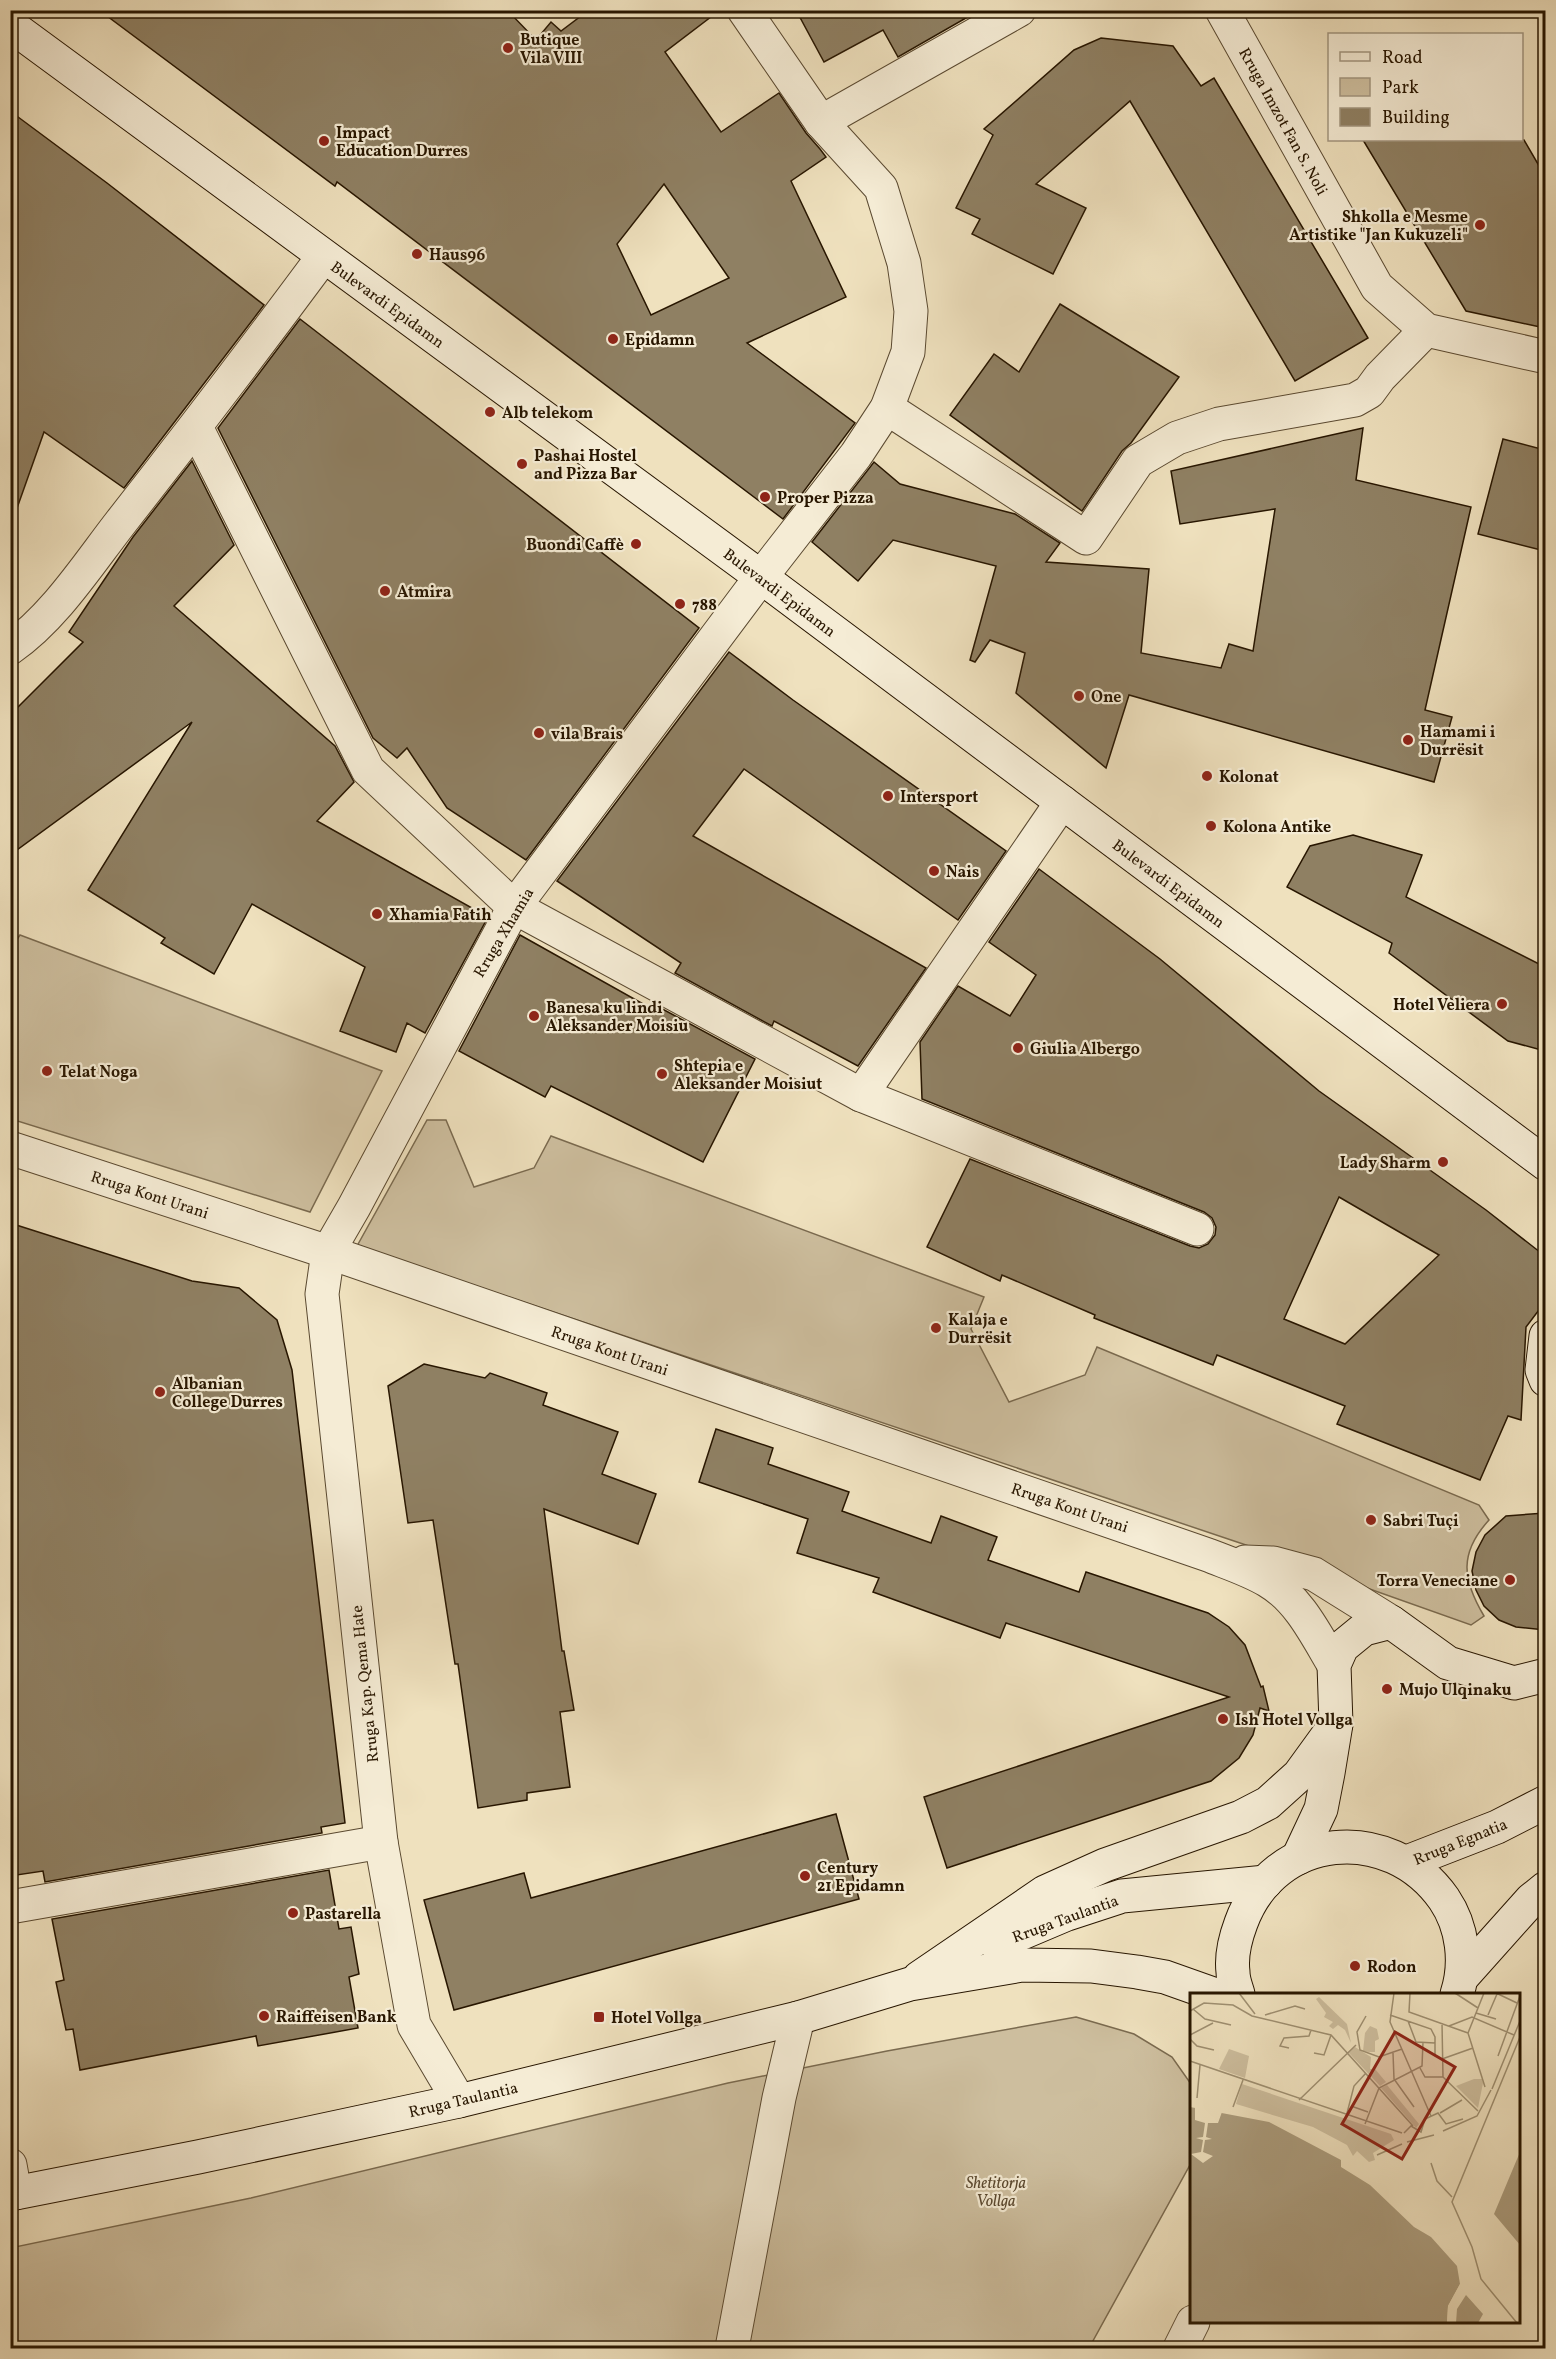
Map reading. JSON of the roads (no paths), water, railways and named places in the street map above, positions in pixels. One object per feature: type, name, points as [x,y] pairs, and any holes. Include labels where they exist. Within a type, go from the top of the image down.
[{"type":"street","name":"Rruga Xhamia","points":[[328,1252],[514,907],[761,577],[856,455],[887,408],[908,352],[910,311],[904,262],[881,188],[821,122],[744,10]]},
{"type":"street","points":[[821,122],[1019,10]]},
{"type":"street","name":"Rruga Imzot Fan S. Noli","points":[[1222,10],[1377,287],[1425,330],[1545,357]]},
{"type":"street","name":"Bulevardi Epidamn","points":[[10,25],[761,577],[1545,1164]]},
{"type":"street","points":[[10,648],[29,635],[69,588],[196,427],[323,257]]},
{"type":"street","points":[[887,408],[1086,538],[1138,461],[1177,438],[1219,424],[1355,400],[1369,392],[1380,377],[1425,330]]},
{"type":"street","points":[[196,427],[368,770],[514,907],[861,1095],[1197,1229]]},
{"type":"street","points":[[861,1095],[1062,802]]},
{"type":"street","name":"Rruga Kont Urani","points":[[10,1148],[328,1252],[1208,1555],[1268,1580],[1286,1594],[1305,1617],[1334,1665],[1336,1724],[1321,1809],[1298,1858]]},
{"type":"street","name":"Rruga Kap. Qema Hate","points":[[328,1252],[322,1294],[381,1842],[414,2025],[459,2101]]},
{"type":"street","points":[[1545,1336],[1542,1370],[1545,1380]]},
{"type":"street","name":"Rruga Kont Urani","points":[[1208,1555],[1258,1564],[1273,1563],[1314,1574],[1390,1622],[1448,1663],[1514,1683],[1545,1675]]},
{"type":"street","points":[[1334,1665],[1342,1647],[1364,1629],[1390,1622]]},
{"type":"street","points":[[910,1984],[1046,1892],[1105,1866],[1241,1817],[1268,1803],[1299,1775],[1336,1724]]},
{"type":"street","name":"Rruga Egnatia","points":[[1407,1862],[1497,1827],[1545,1802]]},
{"type":"street","points":[[10,1907],[381,1842]]},
{"type":"street","points":[[1238,1993],[1233,1972],[1235,1939],[1246,1908],[1266,1882],[1298,1858],[1325,1850],[1353,1846],[1381,1851],[1407,1862],[1432,1883],[1452,1911],[1462,1942],[1460,1985]]},
{"type":"street","name":"Rruga Taulantia","points":[[910,1984],[1014,1935],[1122,1896],[1266,1882]]},
{"type":"street","points":[[1460,1985],[1531,1900],[1545,1888]]},
{"type":"street","name":"Rruga Taulantia","points":[[12,2184],[198,2157],[459,2101],[798,2018],[910,1984],[1022,1965],[1091,1966],[1164,1977],[1208,1993]]},
{"type":"street","points":[[732,2349],[779,2098],[798,2018]]},
{"type":"street","points":[[1180,2349],[1193,2323]]},
{"type":"place","name":"Butique Vila VIII","points":[[508,48]]},
{"type":"place","name":"Impact Education Durres","points":[[324,141]]},
{"type":"place","name":"Shkolla e Mesme Artistike \"Jan Kukuzeli\"","points":[[1480,225]]},
{"type":"place","name":"Haus96","points":[[417,254]]},
{"type":"place","name":"Epidamn","points":[[613,339]]},
{"type":"place","name":"Alb telekom","points":[[490,412]]},
{"type":"place","name":"Pashai Hostel and Pizza Bar","points":[[522,464]]},
{"type":"place","name":"Proper Pizza","points":[[765,497]]},
{"type":"place","name":"Buondi Caffè","points":[[636,544]]},
{"type":"place","name":"Atmira","points":[[385,591]]},
{"type":"place","name":"788","points":[[680,604]]},
{"type":"place","name":"One","points":[[1079,696]]},
{"type":"place","name":"vila Brais","points":[[539,733]]},
{"type":"place","name":"Hamami i Durrësit","points":[[1408,740]]},
{"type":"place","name":"Kolonat","points":[[1207,776]]},
{"type":"place","name":"Intersport","points":[[888,796]]},
{"type":"place","name":"Kolona Antike","points":[[1211,826]]},
{"type":"place","name":"Nais","points":[[934,871]]},
{"type":"place","name":"Xhamia Fatih","points":[[377,914]]},
{"type":"place","name":"Hotel Veliera","points":[[1502,1004]]},
{"type":"place","name":"Banesa ku lindi Aleksander Moisiu","points":[[534,1016]]},
{"type":"place","name":"Giulia Albergo","points":[[1018,1048]]},
{"type":"place","name":"Telat Noga","points":[[47,1071]]},
{"type":"place","name":"Shtepia e Aleksander Moisiut","points":[[662,1074]]},
{"type":"place","name":"Lady Sharm","points":[[1443,1162]]},
{"type":"place","name":"Kalaja e Durrësit","points":[[936,1328]]},
{"type":"place","name":"Albanian College Durres","points":[[160,1392]]},
{"type":"place","name":"Sabri Tuçi","points":[[1371,1520]]},
{"type":"place","name":"Torra Veneciane","points":[[1510,1580]]},
{"type":"place","name":"Mujo Ulqinaku","points":[[1387,1689]]},
{"type":"place","name":"Ish Hotel Vollga","points":[[1223,1719]]},
{"type":"place","name":"Century 21 Epidamn","points":[[805,1876]]},
{"type":"place","name":"Pastarella","points":[[293,1913]]},
{"type":"place","name":"Rodon","points":[[1355,1966]]},
{"type":"place","name":"Raiffeisen Bank","points":[[264,2016]]},
{"type":"place","name":"Hotel Vollga","points":[[599,2017]]},
{"type":"park label","name":"Shetitorja Vollga","points":[[996,2191]]}]
